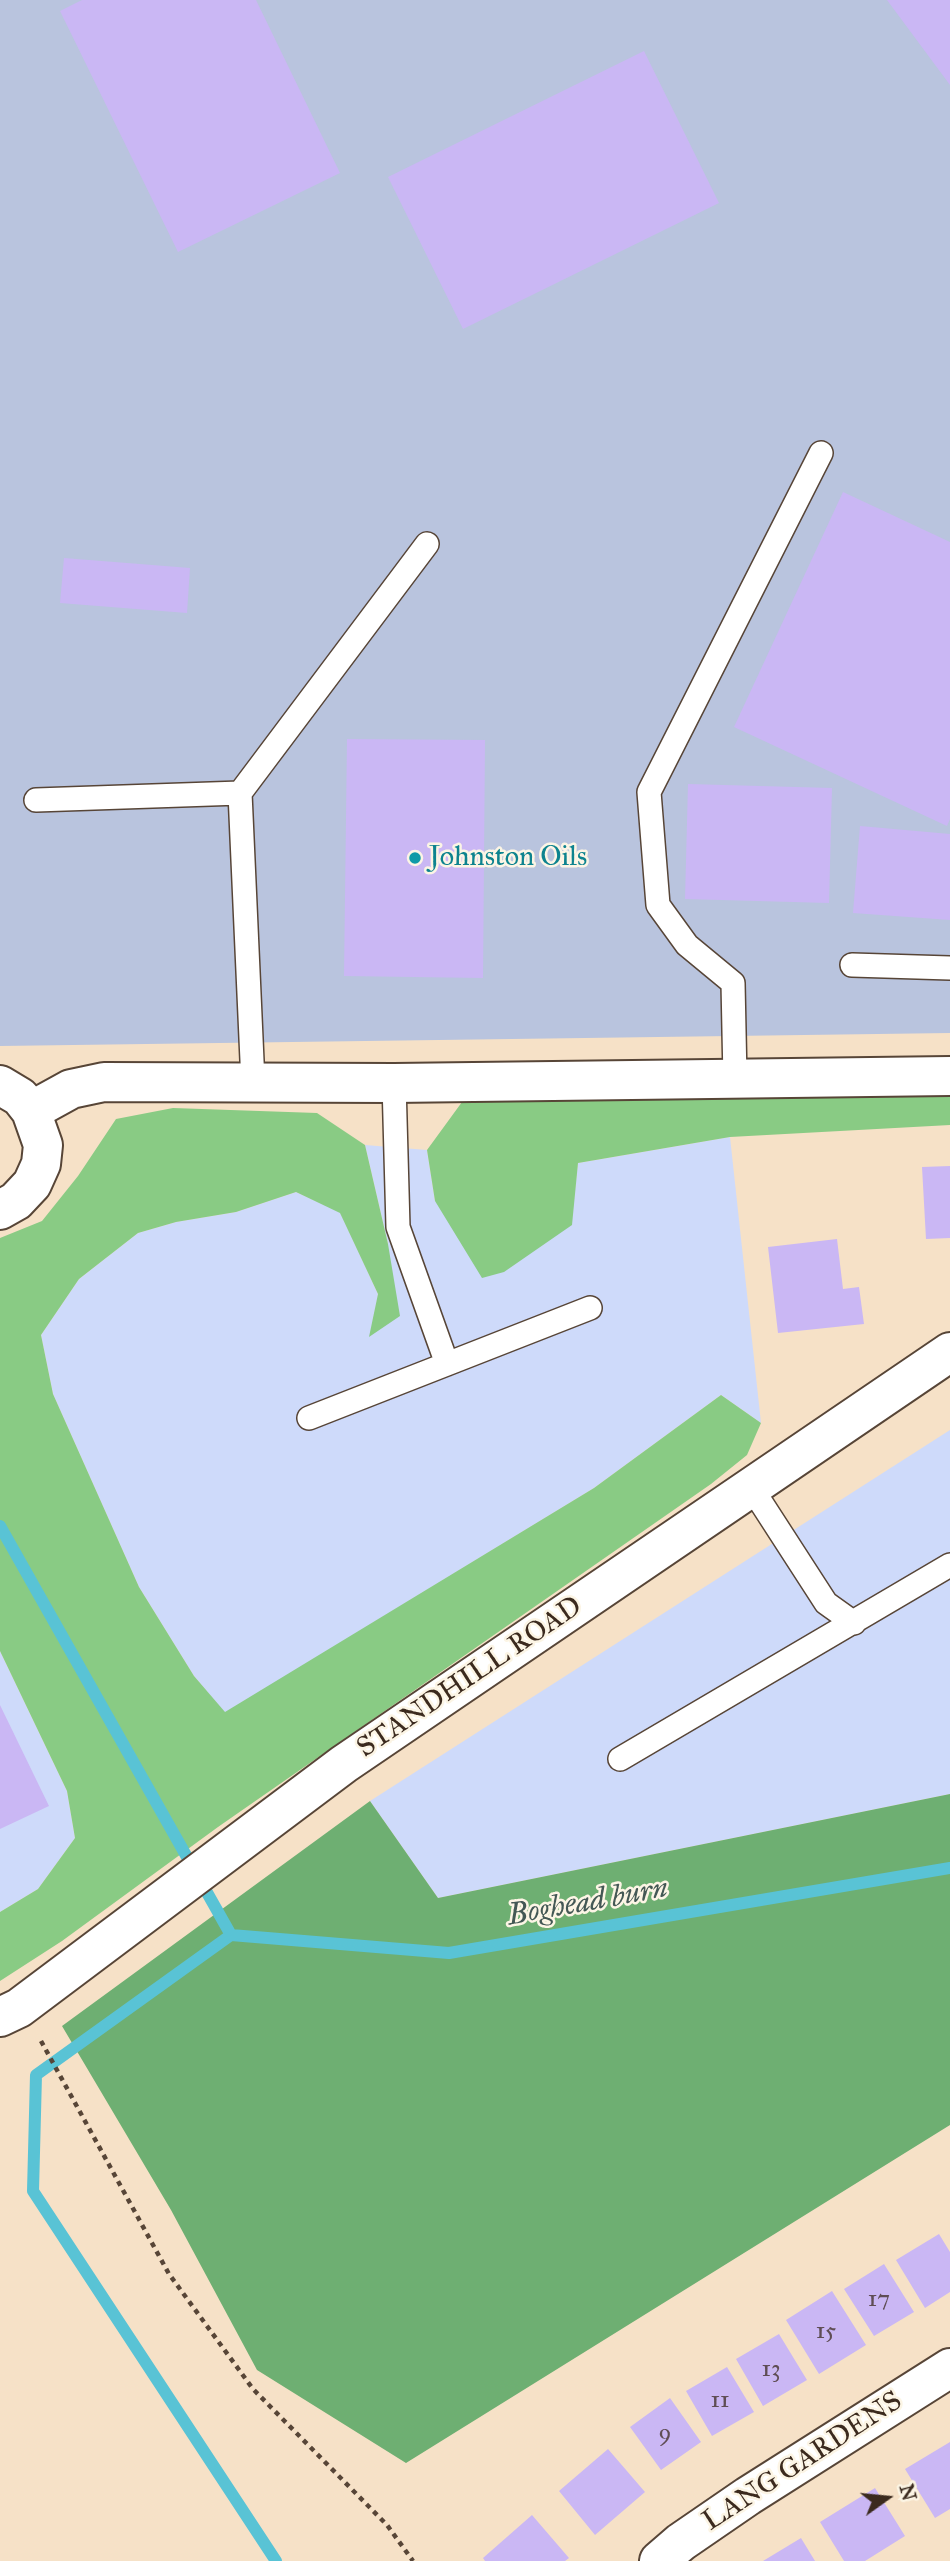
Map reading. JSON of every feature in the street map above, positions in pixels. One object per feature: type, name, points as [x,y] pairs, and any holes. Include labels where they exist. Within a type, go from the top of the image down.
[{"type":"street","points":[[31,1111],[71,1089],[104,1082],[394,1083],[950,1076]]},
{"type":"street","points":[[0,1085],[20,1097],[31,1111],[43,1145],[41,1164],[32,1184],[16,1201],[0,1210]]},
{"type":"street","name":"STANDHILL ROAD","points":[[10,2013],[344,1764],[950,1352]]},
{"type":"street","name":"LANG GARDENS","points":[[659,2561],[681,2542],[748,2496],[950,2368]]},
{"type":"lane","points":[[735,1079],[733,984],[687,945],[658,905],[649,792],[821,453]]},
{"type":"lane","points":[[253,1083],[240,793],[427,544]]},
{"type":"lane","points":[[36,800],[240,793]]},
{"type":"lane","points":[[852,965],[950,968]]},
{"type":"lane","points":[[394,1083],[398,1227],[447,1364]]},
{"type":"lane","points":[[309,1418],[590,1308]]},
{"type":"lane","points":[[751,1487],[826,1603],[855,1623]]},
{"type":"lane","points":[[620,1759],[950,1565]]},
{"type":"path","points":[[10,2013],[169,2274],[253,2389],[387,2525],[413,2561]]},
{"type":"shaded area","points":[[0,0],[950,0],[950,1033],[0,1046]]},
{"type":"shaded area","points":[[730,1137],[761,1423],[721,1395],[594,1488],[225,1713],[194,1676],[139,1587],[53,1394],[41,1335],[79,1279],[138,1233],[176,1222],[236,1212],[296,1192],[340,1212],[378,1294],[370,1336],[388,1244],[365,1145],[427,1150],[435,1201],[571,1225],[578,1163]]},
{"type":"shaded area","points":[[950,1430],[950,1794],[438,1898],[370,1801]]},
{"type":"shaded area","points":[[0,1651],[67,1791],[75,1838],[38,1889],[0,1912]]},
{"type":"green space","points":[[950,1096],[950,1125],[730,1137],[578,1163],[572,1225],[504,1272],[482,1278],[435,1201],[427,1150],[462,1102]]},
{"type":"green space","points":[[173,1108],[317,1113],[365,1145],[388,1244],[400,1316],[369,1337],[378,1294],[340,1213],[296,1192],[236,1212],[176,1222],[138,1233],[79,1279],[41,1335],[53,1394],[139,1587],[194,1676],[225,1712],[594,1488],[721,1395],[761,1423],[747,1455],[711,1484],[218,1827],[62,1941],[0,1981],[0,1912],[38,1889],[75,1838],[67,1791],[0,1651],[0,1238],[42,1221],[78,1176],[116,1119]]},
{"type":"green space","points":[[950,1794],[950,2125],[406,2463],[257,2370],[171,2210],[62,2026],[370,1801],[438,1898]]},
{"type":"building","points":[[82,0],[256,0],[340,173],[178,252],[60,11]]},
{"type":"building","points":[[887,0],[950,0],[950,85]]},
{"type":"building","points":[[644,51],[719,203],[463,329],[388,177]]},
{"type":"building","points":[[843,492],[950,542],[950,819],[947,826],[734,727]]},
{"type":"building","points":[[64,558],[190,568],[187,613],[60,603]]},
{"type":"building","name":"Johnston Oils","points":[[347,739],[485,740],[483,978],[344,976]]},
{"type":"building","points":[[688,784],[832,788],[829,903],[685,899]]},
{"type":"building","points":[[860,826],[950,834],[950,920],[853,913]]},
{"type":"building","points":[[950,1166],[950,1238],[926,1239],[922,1167]]},
{"type":"building","points":[[837,1239],[843,1289],[859,1287],[864,1324],[778,1333],[768,1247]]},
{"type":"building","points":[[0,1705],[49,1806],[0,1829]]},
{"type":"building","points":[[939,2234],[950,2252],[950,2292],[925,2308],[896,2260]]},
{"type":"building","points":[[884,2264],[914,2312],[874,2336],[844,2289]]},
{"type":"building","points":[[832,2291],[866,2345],[819,2374],[786,2320]]},
{"type":"building","points":[[779,2334],[807,2380],[763,2406],[736,2359]]},
{"type":"building","points":[[727,2367],[754,2412],[712,2436],[686,2391]]},
{"type":"building","points":[[670,2398],[701,2442],[661,2470],[630,2427]]},
{"type":"building","points":[[950,2442],[950,2509],[935,2518],[905,2469]]},
{"type":"building","points":[[608,2449],[645,2492],[595,2535],[559,2491]]},
{"type":"building","points":[[875,2488],[905,2536],[865,2561],[844,2561],[820,2522]]},
{"type":"building","points":[[532,2515],[569,2558],[565,2561],[485,2561],[483,2558]]},
{"type":"building","points":[[801,2538],[815,2561],[763,2561]]},
{"type":"waterway","points":[[0,1526],[231,1935]]},
{"type":"waterway","name":"Boghead burn","points":[[231,1935],[449,1953],[950,1868]]},
{"type":"waterway","points":[[231,1935],[36,2075],[33,2191],[276,2561]]},
{"type":"place","name":"Johnston Oils","points":[[415,858]]}]
